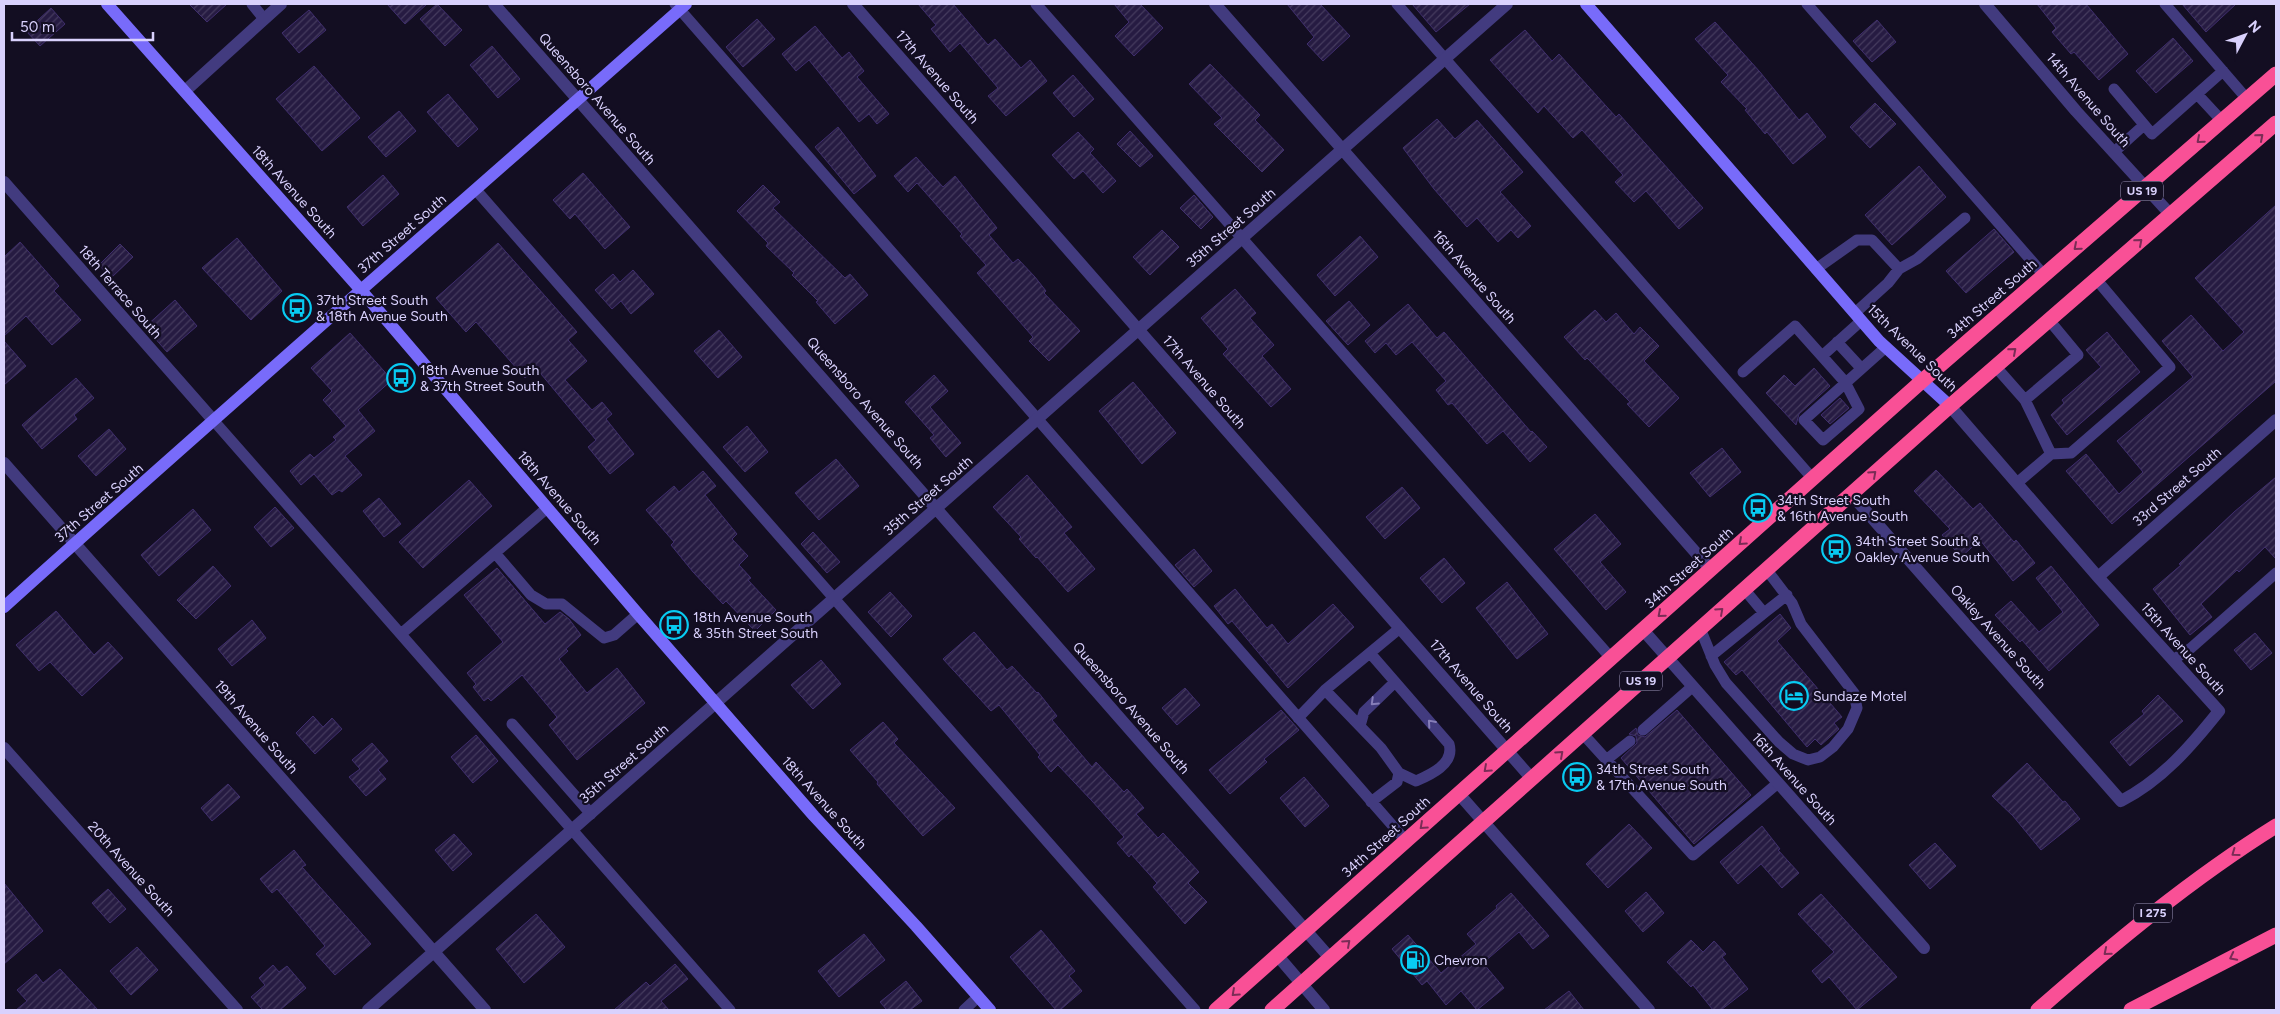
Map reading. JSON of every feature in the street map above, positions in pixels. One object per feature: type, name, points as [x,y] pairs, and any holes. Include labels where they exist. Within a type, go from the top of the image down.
[{"type":"highway","name":"34th Street South","points":[[1216,1010],[1922,381],[2276,74]]},
{"type":"highway","name":"US 19","points":[[1272,1010],[1850,494],[2276,123]]},
{"type":"highway","name":"I 275","points":[[2038,1010],[2162,906],[2276,826]]},
{"type":"highway","points":[[2131,1010],[2276,935]]},
{"type":"street","name":"18th Avenue South","points":[[107,4],[360,289],[638,614],[814,816],[916,926],[990,1010]]},
{"type":"street","points":[[185,91],[281,4]]},
{"type":"street","name":"Queensboro Avenue South","points":[[494,4],[937,508],[1304,931],[1330,958]]},
{"type":"street","name":"17th Avenue South","points":[[853,4],[1532,779]]},
{"type":"street","name":"16th Avenue South","points":[[1216,4],[1711,570]]},
{"type":"street","name":"35th Street South","points":[[368,1010],[1507,4]]},
{"type":"street","name":"15th Avenue South","points":[[1586,4],[1858,317],[1886,347],[1950,406],[2098,577],[2219,711]]},
{"type":"street","name":"14th Avenue South","points":[[1985,4],[2170,214]]},
{"type":"street","name":"37th Street South","points":[[4,607],[360,289],[476,190],[680,6]]},
{"type":"street","name":"18th Terrace South","points":[[4,182],[214,421]]},
{"type":"street","name":"33rd Street South","points":[[2098,577],[2276,420]]},
{"type":"street","name":"19th Avenue South","points":[[4,463],[485,1010]]},
{"type":"street","name":"Oakley Avenue South","points":[[1850,494],[2122,801],[2154,780],[2184,754],[2219,711]]},
{"type":"street","name":"16th Avenue South","points":[[1643,630],[1924,948]]},
{"type":"street","name":"20th Avenue South","points":[[4,748],[236,1010]]},
{"type":"street","points":[[1459,794],[1650,1010]]},
{"type":"street","points":[[1277,955],[1324,1010]]},
{"type":"lane","points":[[252,4],[264,19]]},
{"type":"lane","points":[[1036,4],[1611,658]]},
{"type":"lane","points":[[1397,4],[1813,479]]},
{"type":"lane","points":[[1808,4],[2044,275]]},
{"type":"lane","points":[[2165,4],[2247,99]]},
{"type":"lane","points":[[680,6],[1037,419],[1406,841]]},
{"type":"lane","points":[[2114,89],[2152,134],[2223,71]]},
{"type":"lane","points":[[2197,94],[2222,121]]},
{"type":"lane","points":[[2114,152],[2144,125]]},
{"type":"lane","points":[[476,190],[1194,1010]]},
{"type":"lane","points":[[1822,356],[1837,342],[1899,269],[1918,259],[1965,218]]},
{"type":"lane","points":[[1816,269],[1858,240],[1872,240],[1899,269]]},
{"type":"lane","points":[[2017,483],[2051,454],[2071,453],[2170,367],[2096,279]]},
{"type":"lane","points":[[2025,400],[2078,355],[2049,320]]},
{"type":"lane","points":[[1743,372],[1795,326],[1845,382],[1859,409],[1873,425]]},
{"type":"lane","points":[[1837,342],[1861,368]]},
{"type":"lane","points":[[1837,457],[1804,420],[1886,347]]},
{"type":"lane","points":[[1995,366],[2025,400],[2051,454]]},
{"type":"lane","points":[[1823,440],[1859,409]]},
{"type":"lane","points":[[214,421],[730,1010]]},
{"type":"lane","points":[[401,634],[547,508]]},
{"type":"lane","points":[[495,553],[531,595],[546,604],[562,604],[604,638],[614,635],[638,614]]},
{"type":"lane","points":[[1700,628],[1711,656],[1726,683],[1779,742],[1793,754],[1808,760],[1820,757],[1833,747],[1848,729],[1857,708],[1854,693],[1801,624],[1787,595],[1766,569]]},
{"type":"lane","points":[[2173,660],[2191,648],[2276,572]]},
{"type":"lane","points":[[1744,589],[1764,613]]},
{"type":"lane","points":[[1711,656],[1787,595]]},
{"type":"lane","points":[[1298,718],[1325,690],[1400,628]]},
{"type":"lane","points":[[1325,690],[1381,748],[1399,773],[1416,781],[1435,772],[1449,758],[1451,750],[1449,744],[1370,654]]},
{"type":"lane","points":[[1360,726],[1364,712],[1395,682]]},
{"type":"lane","points":[[1643,730],[1692,687]]},
{"type":"lane","points":[[512,724],[591,814]]},
{"type":"lane","points":[[1583,734],[1693,855],[1778,783]]},
{"type":"lane","points":[[1606,760],[1630,740]]},
{"type":"lane","points":[[1371,802],[1397,782],[1399,773]]},
{"type":"lane","points":[[964,1010],[978,997]]},
{"type":"building","points":[[189,4],[227,4],[207,22]]},
{"type":"building","points":[[387,4],[427,4],[405,24]]},
{"type":"building","points":[[437,4],[462,30],[445,46],[420,19]]},
{"type":"building","points":[[918,4],[953,4],[988,45],[995,39],[1021,68],[1030,60],[1047,81],[1006,116],[988,96],[998,88],[960,43],[950,52],[931,29],[936,25]]},
{"type":"building","points":[[1114,4],[1140,4],[1163,28],[1134,56],[1115,36],[1129,22]]},
{"type":"building","points":[[1287,4],[1320,4],[1350,36],[1323,61],[1307,44],[1314,37]]},
{"type":"building","points":[[1412,4],[1470,4],[1436,32]]},
{"type":"building","points":[[2037,4],[2086,4],[2128,54],[2099,80],[2074,52],[2071,54],[2052,32],[2056,28]]},
{"type":"building","points":[[2182,4],[2236,4],[2206,32]]},
{"type":"building","points":[[51,8],[65,24],[40,46],[26,31]]},
{"type":"building","points":[[309,10],[326,30],[299,53],[282,33]]},
{"type":"building","points":[[757,19],[775,39],[743,67],[726,47]]},
{"type":"building","points":[[1877,20],[1896,42],[1872,62],[1853,41]]},
{"type":"building","points":[[1715,22],[1760,72],[1799,120],[1807,113],[1826,137],[1793,164],[1767,132],[1765,134],[1745,110],[1747,109],[1721,82],[1728,75],[1695,39]]},
{"type":"building","points":[[815,26],[842,58],[849,52],[864,71],[857,77],[889,114],[877,124],[869,114],[859,122],[809,60],[796,71],[782,54]]},
{"type":"building","points":[[1525,30],[1552,61],[1559,54],[1616,117],[1619,114],[1703,208],[1679,229],[1646,191],[1634,202],[1615,182],[1623,175],[1582,130],[1573,138],[1544,106],[1538,113],[1490,60]]},
{"type":"building","points":[[2173,38],[2193,61],[2156,93],[2136,71]]},
{"type":"building","points":[[492,46],[520,79],[498,98],[470,65]]},
{"type":"building","points":[[1210,64],[1260,115],[1255,120],[1284,150],[1262,172],[1214,124],[1222,118],[1189,84]]},
{"type":"building","points":[[314,66],[360,118],[322,151],[276,99]]},
{"type":"building","points":[[1073,75],[1094,99],[1074,117],[1053,93]]},
{"type":"building","points":[[448,94],[478,129],[458,147],[427,112]]},
{"type":"building","points":[[1875,103],[1896,124],[1870,148],[1850,127]]},
{"type":"building","points":[[399,111],[416,131],[386,157],[368,137]]},
{"type":"building","points":[[1437,119],[1455,139],[1477,120],[1523,172],[1500,192],[1531,226],[1518,238],[1511,230],[1498,242],[1477,218],[1467,227],[1434,189],[1403,148]]},
{"type":"building","points":[[838,127],[876,176],[854,194],[815,147]]},
{"type":"building","points":[[1130,131],[1153,156],[1140,167],[1117,144]]},
{"type":"building","points":[[1078,132],[1094,149],[1090,153],[1116,181],[1103,193],[1083,171],[1074,179],[1052,155]]},
{"type":"building","points":[[916,157],[943,187],[955,176],[997,228],[989,235],[1013,263],[1018,259],[1046,291],[1044,293],[1080,331],[1049,361],[1029,341],[1033,337],[977,273],[986,265],[960,236],[962,234],[917,183],[908,192],[894,176]]},
{"type":"building","points":[[1919,166],[1946,197],[1892,245],[1865,215]]},
{"type":"building","points":[[583,173],[630,227],[605,249],[575,214],[570,219],[553,200]]},
{"type":"building","points":[[383,175],[399,194],[363,226],[347,207]]},
{"type":"building","points":[[763,185],[780,202],[773,208],[845,278],[850,274],[868,295],[835,324],[816,302],[818,301],[792,275],[794,273],[766,246],[768,243],[737,211]]},
{"type":"building","points":[[1194,195],[1213,217],[1201,229],[1180,208]]},
{"type":"building","points":[[2276,205],[2276,381],[2112,524],[2066,471],[2086,454],[2119,494],[2143,472],[2117,441],[2193,377],[2162,341],[2191,315],[2223,351],[2244,332],[2195,278]]},
{"type":"building","points":[[1994,229],[2014,252],[1966,293],[1946,271]]},
{"type":"building","points":[[1162,230],[1179,247],[1150,275],[1133,257]]},
{"type":"building","points":[[1360,236],[1378,257],[1335,296],[1317,275]]},
{"type":"building","points":[[237,238],[282,291],[251,320],[202,268]]},
{"type":"building","points":[[20,242],[59,286],[54,291],[81,320],[52,345],[26,316],[4,336],[4,257]]},
{"type":"building","points":[[498,243],[577,332],[568,340],[587,361],[565,380],[592,410],[602,402],[612,414],[606,419],[634,454],[610,474],[588,447],[596,440],[536,368],[525,378],[476,322],[466,332],[436,298]]},
{"type":"building","points":[[120,244],[133,257],[111,278],[99,265]]},
{"type":"building","points":[[633,270],[654,294],[631,314],[621,301],[612,309],[595,290],[613,274],[620,282]]},
{"type":"building","points":[[1235,289],[1256,313],[1250,318],[1274,345],[1262,356],[1291,389],[1271,407],[1223,354],[1228,349],[1201,318]]},
{"type":"building","points":[[175,300],[197,326],[167,352],[145,327]]},
{"type":"building","points":[[1349,301],[1370,325],[1348,345],[1326,321]]},
{"type":"building","points":[[1408,304],[1437,338],[1444,332],[1531,432],[1547,447],[1530,462],[1503,431],[1487,444],[1452,403],[1448,405],[1436,390],[1446,381],[1412,342],[1396,355],[1386,343],[1375,353],[1365,341]]},
{"type":"building","points":[[1595,310],[1606,322],[1616,313],[1634,334],[1640,327],[1659,346],[1644,361],[1679,398],[1649,427],[1627,404],[1630,402],[1587,358],[1585,360],[1564,337]]},
{"type":"building","points":[[719,330],[742,357],[718,378],[694,351]]},
{"type":"building","points":[[2107,332],[2140,372],[2067,435],[2051,415],[2064,403],[2062,400],[2101,367],[2086,350]]},
{"type":"building","points":[[350,333],[392,380],[358,410],[375,431],[345,456],[362,475],[342,492],[339,490],[332,495],[314,474],[301,485],[290,471],[310,454],[314,458],[336,440],[333,437],[346,426],[323,400],[332,391],[311,368]]},
{"type":"building","points":[[4,341],[26,366],[4,385]]},
{"type":"building","points":[[1814,368],[1830,386],[1799,414],[1796,425],[1766,393],[1784,375],[1795,386]]},
{"type":"building","points":[[934,375],[948,391],[930,407],[961,443],[946,457],[930,438],[934,435],[905,402]]},
{"type":"building","points":[[76,378],[94,398],[74,415],[77,419],[42,449],[22,425]]},
{"type":"building","points":[[1133,382],[1176,433],[1142,464],[1099,411]]},
{"type":"building","points":[[1840,398],[1849,408],[1830,424],[1821,415]]},
{"type":"building","points":[[747,426],[768,452],[745,472],[723,447]]},
{"type":"building","points":[[109,429],[126,449],[96,476],[78,456]]},
{"type":"building","points":[[1722,448],[1741,472],[1710,497],[1690,473]]},
{"type":"building","points":[[836,459],[859,486],[819,520],[795,493]]},
{"type":"building","points":[[1936,470],[1973,509],[1980,503],[2014,542],[2016,540],[2035,563],[2013,581],[1980,540],[1961,557],[1942,535],[1950,529],[1914,491]]},
{"type":"building","points":[[703,471],[716,486],[705,495],[737,534],[732,539],[748,556],[739,565],[751,578],[748,580],[776,610],[755,631],[726,601],[723,604],[693,572],[671,545],[674,542],[646,510],[674,486],[679,492]]},
{"type":"building","points":[[1027,475],[1072,527],[1064,533],[1095,569],[1068,592],[1019,539],[1021,537],[993,507]]},
{"type":"building","points":[[2276,477],[2276,559],[2265,547],[2239,572],[2237,570],[2201,604],[2212,617],[2190,635],[2153,589],[2181,565],[2179,564],[2234,512]]},
{"type":"building","points":[[469,480],[492,506],[423,568],[399,542]]},
{"type":"building","points":[[1402,487],[1420,508],[1385,539],[1366,517]]},
{"type":"building","points":[[379,498],[401,524],[384,537],[363,511]]},
{"type":"building","points":[[275,507],[294,528],[271,547],[254,527]]},
{"type":"building","points":[[193,509],[211,530],[159,576],[141,555]]},
{"type":"building","points":[[1595,514],[1621,544],[1600,562],[1626,592],[1606,610],[1554,549]]},
{"type":"building","points":[[813,532],[840,562],[827,573],[801,544]]},
{"type":"building","points":[[1194,549],[1212,571],[1194,587],[1175,565]]},
{"type":"building","points":[[1444,558],[1465,583],[1442,603],[1420,578]]},
{"type":"building","points":[[213,566],[231,586],[196,619],[177,600]]},
{"type":"building","points":[[2051,566],[2099,625],[2049,671],[2022,640],[2020,642],[1995,615],[2011,601],[2039,632],[2063,612],[2036,578]]},
{"type":"building","points":[[497,568],[545,624],[560,612],[569,619],[581,635],[566,649],[568,651],[559,659],[587,693],[617,668],[645,703],[577,760],[549,725],[557,717],[522,675],[491,701],[488,698],[484,701],[473,687],[476,684],[467,673],[503,642],[464,595]]},
{"type":"building","points":[[1507,582],[1548,634],[1517,659],[1476,608]]},
{"type":"building","points":[[1235,589],[1267,628],[1272,624],[1288,644],[1333,604],[1354,627],[1288,688],[1232,621],[1228,624],[1214,606]]},
{"type":"building","points":[[890,592],[912,616],[891,637],[868,612]]},
{"type":"building","points":[[56,611],[94,655],[108,642],[123,658],[82,696],[50,662],[39,671],[16,645]]},
{"type":"building","name":"Sundaze Motel","points":[[1780,614],[1791,628],[1777,641],[1842,717],[1834,723],[1839,729],[1821,745],[1815,739],[1807,747],[1742,670],[1736,675],[1724,662]]},
{"type":"building","points":[[252,620],[266,638],[232,666],[218,649]]},
{"type":"building","points":[[974,632],[1007,670],[1012,666],[1038,692],[1057,716],[1052,720],[1092,767],[1096,762],[1124,792],[1127,789],[1144,808],[1136,814],[1158,838],[1163,833],[1199,872],[1188,883],[1207,902],[1185,924],[1153,887],[1157,883],[1131,854],[1129,857],[1117,843],[1124,837],[1092,801],[1058,765],[1051,772],[1038,757],[1040,755],[999,705],[991,711],[943,659]]},
{"type":"building","points":[[2255,633],[2272,653],[2251,670],[2234,650]]},
{"type":"building","points":[[821,660],[841,684],[813,709],[791,685]]},
{"type":"building","points":[[1185,688],[1200,705],[1177,725],[1162,708]]},
{"type":"building","points":[[2158,695],[2183,721],[2130,766],[2110,742],[2144,714],[2142,711]]},
{"type":"building","points":[[1281,710],[1299,730],[1264,759],[1267,762],[1230,794],[1209,770]]},
{"type":"building","points":[[1677,710],[1751,795],[1694,844],[1621,758],[1637,743],[1636,736],[1629,734],[1636,728],[1638,735],[1645,737]]},
{"type":"building","points":[[313,716],[323,727],[332,718],[342,729],[315,754],[296,733]]},
{"type":"building","points":[[883,722],[898,739],[894,743],[955,808],[923,836],[850,750]]},
{"type":"building","points":[[476,735],[498,761],[473,783],[451,757]]},
{"type":"building","points":[[372,743],[388,761],[378,770],[386,779],[366,796],[349,777],[360,769],[352,760]]},
{"type":"building","points":[[2027,763],[2080,819],[2041,850],[2013,816],[1992,796]]},
{"type":"building","points":[[1304,777],[1329,806],[1305,827],[1280,798]]},
{"type":"building","points":[[228,784],[240,797],[212,821],[201,808]]},
{"type":"building","points":[[1629,824],[1652,848],[1608,888],[1586,864]]},
{"type":"building","points":[[1762,826],[1780,849],[1778,850],[1799,873],[1782,888],[1761,864],[1738,884],[1720,862]]},
{"type":"building","points":[[454,834],[472,854],[453,871],[435,850]]},
{"type":"building","points":[[1935,843],[1956,866],[1930,889],[1909,865]]},
{"type":"building","points":[[294,850],[306,865],[302,867],[371,944],[335,975],[316,954],[325,946],[277,889],[272,893],[260,879]]},
{"type":"building","points":[[4,883],[43,931],[4,964]]},
{"type":"building","points":[[108,889],[126,909],[110,923],[92,903]]},
{"type":"building","points":[[1646,892],[1664,913],[1643,932],[1625,911]]},
{"type":"building","points":[[1511,893],[1549,936],[1533,949],[1519,932],[1483,963],[1504,988],[1477,1010],[1461,991],[1446,1005],[1427,981],[1422,985],[1392,949],[1408,935],[1441,973],[1476,944],[1467,934]]},
{"type":"building","points":[[1821,894],[1897,977],[1857,1010],[1829,977],[1822,983],[1812,971],[1834,952],[1798,914]]},
{"type":"building","points":[[536,914],[565,947],[524,983],[496,949]]},
{"type":"building","points":[[1041,930],[1075,971],[1069,976],[1082,991],[1060,1010],[1056,1010],[1010,957]]},
{"type":"building","points":[[864,934],[885,960],[839,997],[818,971]]},
{"type":"building","points":[[1691,940],[1703,952],[1714,941],[1726,954],[1722,957],[1748,989],[1721,1010],[1713,1010],[1693,985],[1691,987],[1667,962]]},
{"type":"building","points":[[137,947],[158,970],[131,995],[110,971]]},
{"type":"building","points":[[675,964],[688,979],[661,1001],[669,1010],[614,1010],[646,982],[650,986]]},
{"type":"building","points":[[273,965],[279,972],[287,966],[306,988],[280,1010],[263,1010],[251,997],[265,985],[259,978]]},
{"type":"building","points":[[60,969],[98,1010],[16,1010],[27,1001],[17,990],[36,974],[43,983]]},
{"type":"building","points":[[906,981],[922,1001],[910,1010],[887,1010],[880,1002]]},
{"type":"building","points":[[1569,991],[1584,1010],[1544,1010]]},
{"type":"place","name":"37th Street South & 18th Avenue South","points":[[297,308]]},
{"type":"place","name":"18th Avenue South & 37th Street South","points":[[401,378]]},
{"type":"place","name":"34th Street South & 16th Avenue South","points":[[1758,508]]},
{"type":"place","name":"34th Street South & Oakley Avenue South","points":[[1836,549]]},
{"type":"place","name":"18th Avenue South & 35th Street South","points":[[674,625]]},
{"type":"place","name":"Sundaze Motel","points":[[1794,696]]},
{"type":"place","name":"34th Street South & 17th Avenue South","points":[[1577,777]]},
{"type":"place","name":"Chevron","points":[[1415,960]]}]
